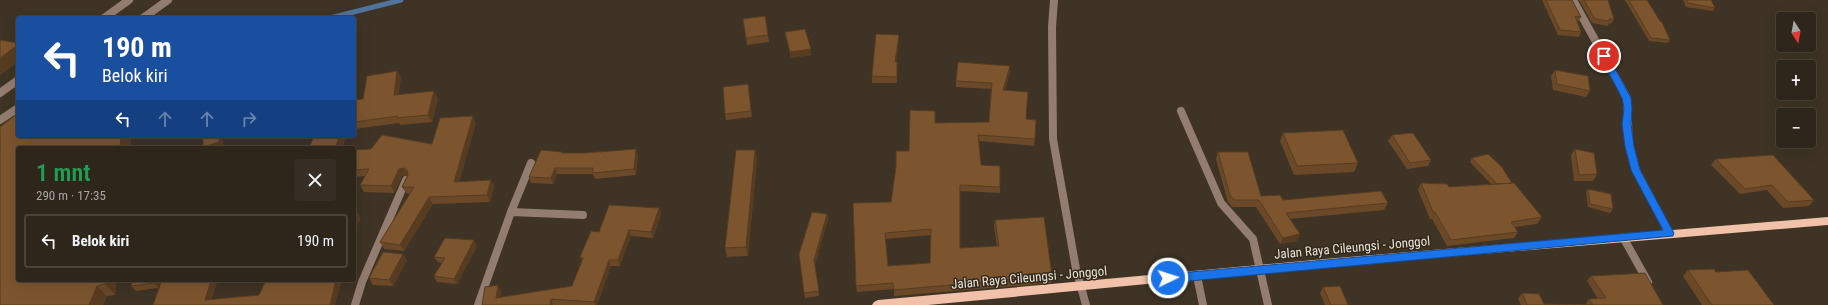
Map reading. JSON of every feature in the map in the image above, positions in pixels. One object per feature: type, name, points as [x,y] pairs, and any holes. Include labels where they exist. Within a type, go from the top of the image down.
[{"type":"main road","name":"Jalan Raya Cileungsi - Jonggol","points":[[878,305],[957,301],[1080,286],[1260,269],[1669,233],[1828,221]]},
{"type":"street","points":[[107,16],[129,0]]},
{"type":"street","points":[[146,16],[168,0]]},
{"type":"street","points":[[1054,0],[1052,27],[1053,139],[1076,269],[1086,305]]},
{"type":"street","points":[[1573,0],[1626,98],[1628,108],[1627,124],[1629,146],[1636,170],[1669,233]]},
{"type":"street","points":[[0,93],[16,81]]},
{"type":"street","points":[[0,120],[16,109]]},
{"type":"street","points":[[1181,111],[1221,202],[1249,233],[1252,239],[1268,305]]},
{"type":"street","points":[[478,305],[510,212],[531,163]]},
{"type":"street","points":[[355,305],[362,282],[406,180]]},
{"type":"street","points":[[510,212],[582,215]]},
{"type":"street","points":[[1623,237],[1653,291]]},
{"type":"street","points":[[1197,276],[1203,305]]},
{"type":"building","points":[[1546,0],[1572,0],[1581,17],[1575,16],[1581,32],[1560,30]]},
{"type":"building","points":[[1584,0],[1608,0],[1614,19],[1609,19],[1610,21],[1595,19]]},
{"type":"building","points":[[1629,0],[1647,0],[1662,22],[1670,40],[1651,38]]},
{"type":"building","points":[[1687,0],[1711,0],[1715,8],[1688,3]]},
{"type":"building","points":[[765,16],[768,35],[746,38],[743,19]]},
{"type":"building","points":[[805,29],[811,49],[790,52],[785,32]]},
{"type":"building","points":[[876,34],[899,35],[895,62],[897,62],[897,77],[872,76]]},
{"type":"building","points":[[0,40],[16,43],[16,46],[0,58]]},
{"type":"building","points":[[958,62],[1010,66],[1003,90],[1028,92],[1026,119],[1036,120],[1035,139],[978,135],[981,165],[1000,166],[1000,187],[960,185],[960,248],[999,246],[995,220],[1044,217],[1052,276],[894,290],[893,283],[856,286],[853,203],[891,202],[896,167],[896,151],[909,151],[910,110],[935,111],[935,123],[989,122],[992,83],[956,81]],"holes":[[[931,229],[930,263],[888,266],[885,233]]]},
{"type":"building","points":[[1555,70],[1588,76],[1590,91],[1557,84]]},
{"type":"building","points":[[397,71],[394,95],[434,91],[428,115],[396,118],[398,116],[356,122],[356,100],[363,99],[367,76]]},
{"type":"building","points":[[748,84],[751,111],[725,114],[723,87]]},
{"type":"building","points":[[16,115],[16,138],[121,138],[120,146],[16,146],[16,282],[105,282],[105,284],[97,286],[89,305],[0,305],[0,127]]},
{"type":"building","points":[[473,116],[454,182],[491,180],[487,195],[429,197],[400,245],[380,242],[414,187],[402,187],[408,175],[407,170],[404,168],[399,169],[391,186],[360,185],[369,169],[356,170],[356,150],[371,149],[382,135],[432,144],[440,118]]},
{"type":"building","points":[[1343,130],[1358,163],[1297,166],[1283,133]]},
{"type":"building","points":[[1413,133],[1431,160],[1410,163],[1392,135]]},
{"type":"building","points":[[203,138],[219,138],[219,142],[203,146]]},
{"type":"building","points":[[313,138],[339,138],[336,146],[310,146]]},
{"type":"building","points":[[636,149],[634,169],[593,173],[593,168],[555,168],[551,178],[529,177],[541,150],[562,153],[585,153]]},
{"type":"building","points":[[1575,149],[1594,153],[1597,174],[1579,175]]},
{"type":"building","points":[[736,150],[755,150],[746,247],[725,248]]},
{"type":"building","points":[[1218,152],[1248,152],[1261,196],[1280,195],[1283,200],[1381,191],[1388,203],[1286,213],[1300,234],[1283,238],[1259,200],[1234,200],[1230,195]]},
{"type":"building","points":[[1488,154],[1501,166],[1512,183],[1497,184],[1472,158]]},
{"type":"building","points":[[1773,155],[1814,200],[1788,202],[1772,185],[1745,189],[1716,159]]},
{"type":"building","points":[[1421,183],[1447,184],[1449,187],[1514,183],[1542,217],[1511,222],[1518,232],[1451,240],[1435,212],[1433,212]]},
{"type":"building","points":[[1588,189],[1611,194],[1613,209],[1590,204]]},
{"type":"building","points":[[609,205],[659,208],[651,232],[629,230],[618,260],[609,260],[594,302],[551,299],[550,305],[482,305],[485,287],[498,285],[496,298],[572,286],[583,258],[580,257],[591,231],[599,232]]},
{"type":"building","points":[[812,212],[827,214],[814,260],[819,291],[804,293],[799,254]]},
{"type":"building","points":[[445,238],[474,240],[454,279],[434,276],[445,258],[434,257]]},
{"type":"building","points":[[383,252],[403,254],[389,280],[369,278]]},
{"type":"building","points":[[1714,269],[1716,272],[1748,270],[1774,305],[1712,305],[1688,270]]},
{"type":"building","points":[[1645,273],[1663,305],[1593,305],[1589,299],[1606,298],[1591,276]]},
{"type":"building","points":[[132,282],[154,282],[154,283],[131,286]]},
{"type":"building","points":[[161,282],[210,282],[205,300],[259,295],[265,282],[336,282],[330,305],[153,305]]},
{"type":"building","points":[[1340,286],[1348,305],[1331,305],[1323,287]]},
{"type":"building","points":[[1522,293],[1539,294],[1544,304],[1593,305],[1527,305]]},
{"type":"waterway","points":[[338,16],[401,0]]},
{"type":"route","points":[[1168,278],[1669,233],[1636,170],[1629,146],[1627,124],[1628,108],[1626,98],[1604,56]]}]
